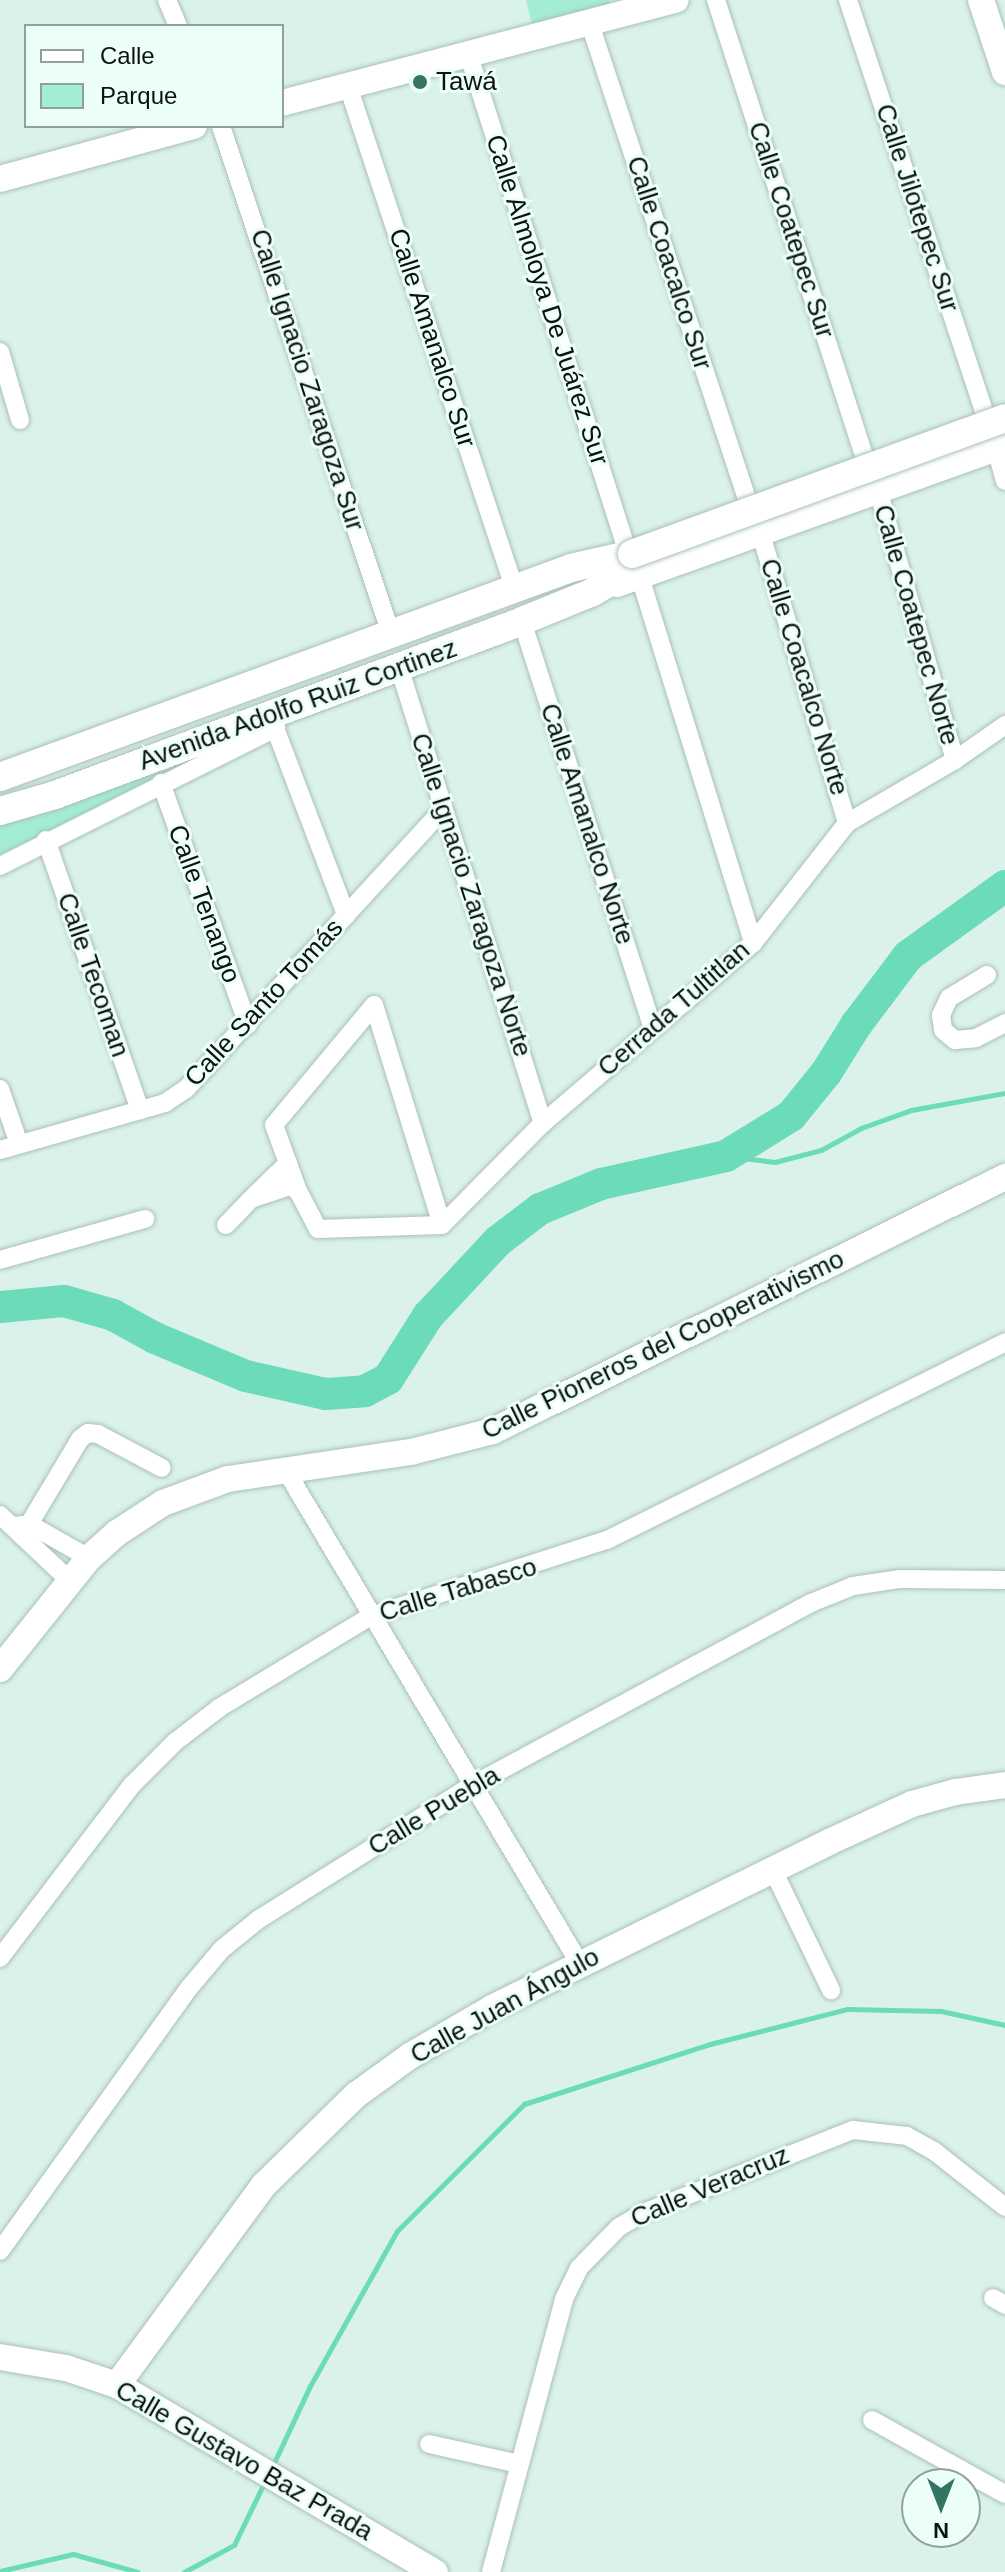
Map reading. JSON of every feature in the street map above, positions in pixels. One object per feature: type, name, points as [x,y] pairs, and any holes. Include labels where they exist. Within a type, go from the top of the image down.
[{"type":"main road","name":"Avenida Adolfo Ruiz Cortinez","points":[[0,777],[571,568],[634,561],[1000,427]]},
{"type":"main road","name":"Avenida Adolfo Ruiz Cortinez","points":[[0,811],[273,721],[399,667],[593,592],[634,561]]},
{"type":"street","points":[[284,102],[676,0]]},
{"type":"street","name":"Calle Coatepec Sur","points":[[716,0],[865,459]]},
{"type":"street","name":"Calle Jilotepec Sur","points":[[848,0],[1000,427],[1005,481]]},
{"type":"street","points":[[981,0],[1005,72]]},
{"type":"street","points":[[174,2],[178,24]]},
{"type":"street","name":"Calle Coacalco Sur","points":[[590,24],[748,502]]},
{"type":"street","name":"Calle Almoloya De Juárez Sur","points":[[468,53],[634,561],[753,943]]},
{"type":"street","name":"Calle Amanalco Sur","points":[[348,86],[515,590]]},
{"type":"street","points":[[0,179],[187,128]]},
{"type":"street","name":"Calle Ignacio Zaragoza Sur","points":[[222,128],[391,634]]},
{"type":"street","points":[[0,352],[20,420]]},
{"type":"street","name":"Avenida Adolfo Ruiz Cortinez","points":[[634,561],[748,502],[865,459],[1000,427]]},
{"type":"street","name":"Avenida Adolfo Ruiz Cortinez","points":[[634,561],[760,531],[878,490],[1000,427]]},
{"type":"street","points":[[807,481],[817,512]]},
{"type":"street","name":"Calle Coatepec Norte","points":[[878,490],[955,760]]},
{"type":"street","name":"Calle Coacalco Norte","points":[[760,531],[847,823]]},
{"type":"street","name":"Calle Amanalco Norte","points":[[522,621],[652,1027]]},
{"type":"street","name":"Calle Ignacio Zaragoza Norte","points":[[399,667],[543,1123]]},
{"type":"street","points":[[0,866],[273,721],[346,915]]},
{"type":"street","name":"Cerrada Tultitlan","points":[[442,1225],[543,1123],[753,943],[847,823],[955,760],[1005,725]]},
{"type":"street","name":"Calle Tenango","points":[[161,783],[248,1025]]},
{"type":"street","name":"Calle Santo Tomás","points":[[0,1150],[165,1103],[186,1089],[443,810]]},
{"type":"street","name":"Calle Tecoman","points":[[46,840],[140,1110]]},
{"type":"street","points":[[987,975],[949,998],[941,1015],[943,1030],[955,1040],[976,1038],[1005,1023]]},
{"type":"street","points":[[374,1005],[442,1225],[318,1229],[298,1191],[274,1125],[374,1005]]},
{"type":"street","points":[[0,1089],[19,1144]]},
{"type":"street","points":[[226,1225],[288,1163]]},
{"type":"street","name":"Calle Pioneros del Cooperativismo","points":[[0,1669],[89,1558],[141,1516],[183,1494],[228,1479],[411,1452],[493,1431],[1005,1177]]},
{"type":"street","points":[[251,1199],[290,1186],[298,1191]]},
{"type":"street","points":[[0,1260],[145,1219]]},
{"type":"street","name":"Calle Tabasco","points":[[0,1958],[132,1785],[175,1742],[219,1708],[371,1616],[607,1540],[1005,1342]]},
{"type":"street","points":[[16,1525],[80,1439],[88,1433],[98,1434],[162,1468]]},
{"type":"street","points":[[285,1469],[471,1786],[580,1964]]},
{"type":"street","points":[[16,1525],[89,1558]]},
{"type":"street","points":[[16,1525],[69,1580]]},
{"type":"street","name":"Calle Puebla","points":[[0,2251],[189,1988],[222,1949],[259,1919],[471,1786],[811,1603],[853,1586],[900,1579],[1005,1580]]},
{"type":"street","name":"Calle Juan Ángulo","points":[[117,2385],[264,2185],[356,2095],[410,2056],[492,2008],[772,1868],[912,1804],[955,1792],[1005,1785]]},
{"type":"street","points":[[772,1868],[831,1990]]},
{"type":"street","name":"Calle Veracruz","points":[[491,2572],[564,2299],[579,2268],[619,2227],[643,2213],[853,2130],[907,2136],[934,2151],[1005,2207]]},
{"type":"street","name":"Calle Gustavo Baz Prada","points":[[0,2357],[66,2368],[117,2385],[435,2572]]},
{"type":"street","points":[[872,2420],[1005,2494]]},
{"type":"street","points":[[429,2444],[519,2464]]},
{"type":"green space","points":[[526,0],[609,0],[614,17],[535,37]]},
{"type":"green space","points":[[276,728],[0,866],[0,811]]},
{"type":"waterway","points":[[0,1307],[64,1301],[113,1315],[155,1338],[246,1376],[326,1394],[365,1391],[388,1379],[428,1316],[498,1241],[540,1209],[601,1184],[726,1156],[791,1116],[826,1073],[856,1025],[908,956],[1005,886]]},
{"type":"waterway","points":[[726,1156],[775,1162],[821,1150],[861,1128],[911,1110],[1005,1093]]},
{"type":"waterway","points":[[272,2467],[310,2386],[397,2231],[524,2104],[710,2044],[847,2009],[941,2011],[1005,2025]]},
{"type":"waterway","points":[[184,2572],[234,2545],[264,2483]]},
{"type":"waterway","points":[[0,2571],[73,2554],[138,2572]]},
{"type":"place","name":"Tawá","points":[[420,82]]}]
